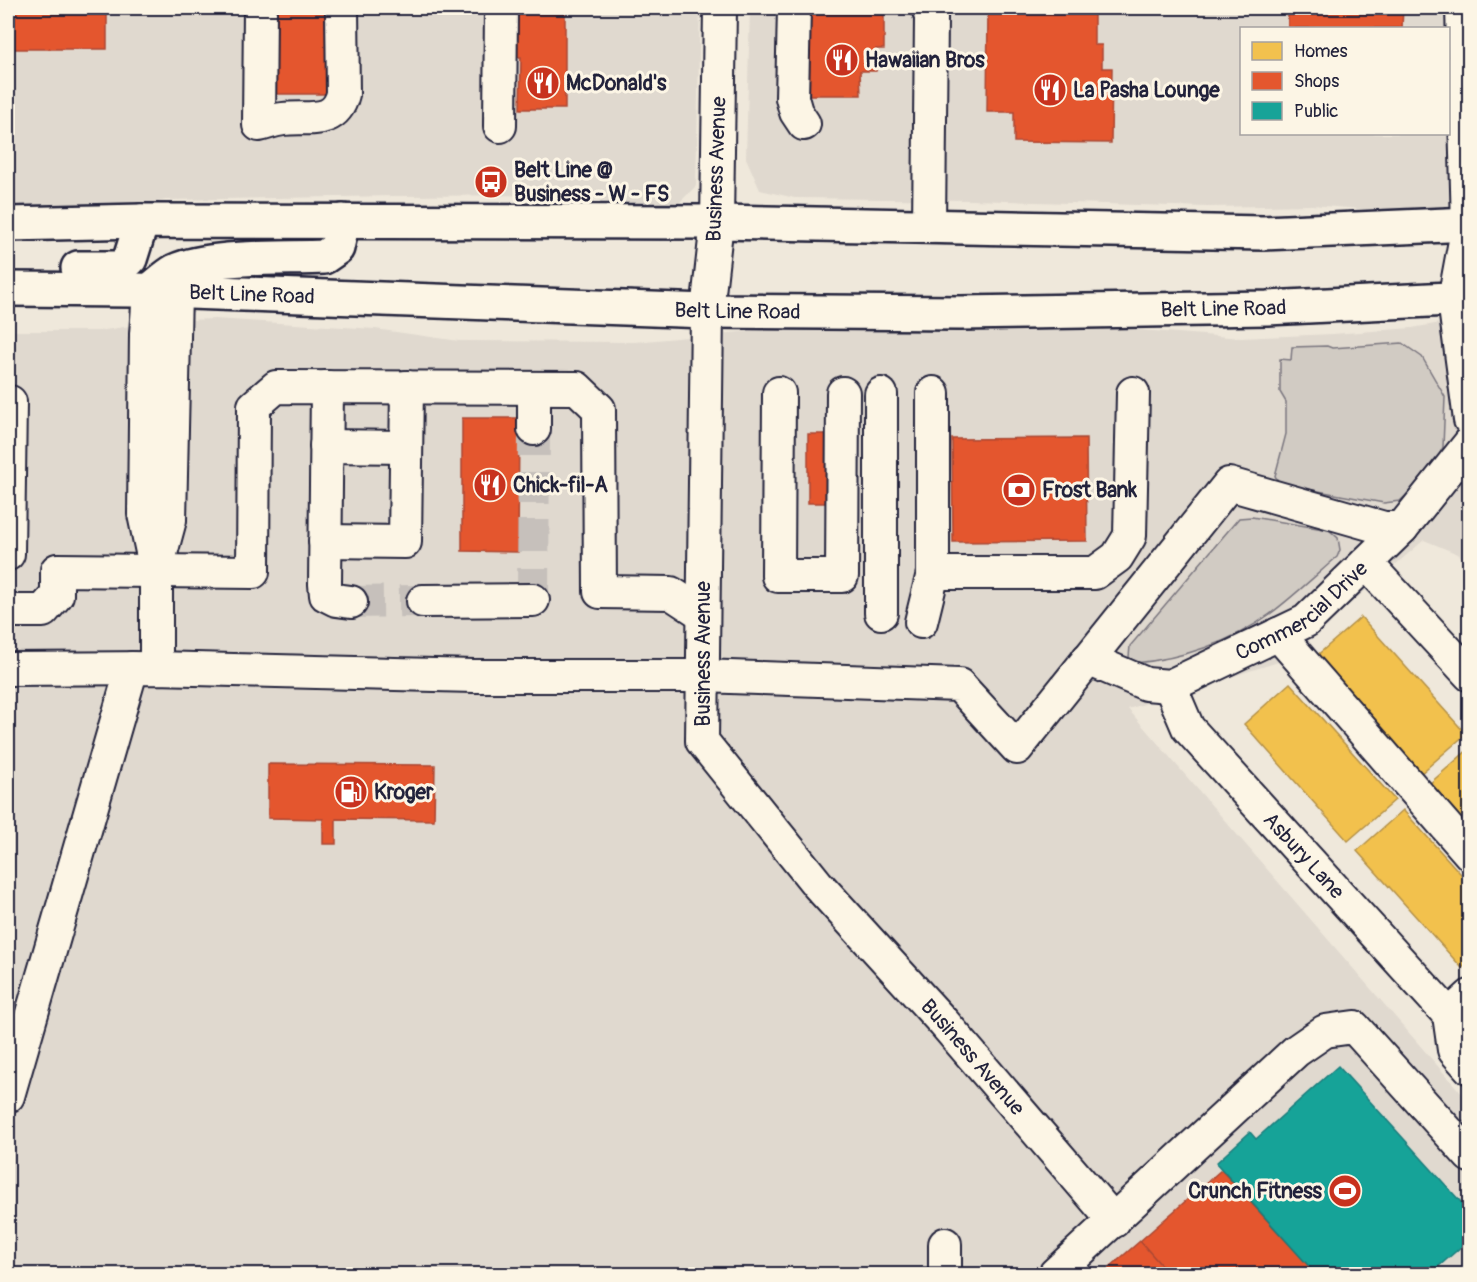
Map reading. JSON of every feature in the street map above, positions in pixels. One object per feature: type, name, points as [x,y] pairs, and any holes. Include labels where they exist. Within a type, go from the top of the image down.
[{"type":"main road","points":[[8,224],[142,221],[717,222],[1263,233],[1469,226]]},
{"type":"main road","points":[[8,271],[51,267],[120,268],[130,259],[142,221]]},
{"type":"main road","points":[[162,291],[175,272],[198,265],[226,261],[324,257],[337,248],[343,221]]},
{"type":"main road","name":"Belt Line Road","points":[[8,289],[162,291],[707,311],[984,312],[1267,308],[1462,299]]},
{"type":"street","points":[[260,8],[259,126],[281,119],[328,116],[340,106],[343,94],[342,8]]},
{"type":"street","points":[[500,126],[501,8]]},
{"type":"street","name":"Business Avenue","points":[[720,8],[717,222],[707,311],[702,741],[818,885],[944,1023],[1114,1221]]},
{"type":"street","points":[[794,8],[792,98],[796,112],[804,124]]},
{"type":"street","points":[[928,8],[931,17],[930,227]]},
{"type":"street","points":[[1462,8],[1467,64],[1469,226],[1462,299],[1470,420]]},
{"type":"street","points":[[8,1095],[144,668],[156,571],[144,514],[146,334],[162,291]]},
{"type":"street","points":[[8,611],[43,611],[57,595],[57,570],[253,572],[254,406],[276,387],[407,387],[577,388],[599,409],[600,592],[671,593],[703,615]]},
{"type":"street","points":[[327,387],[326,595],[336,600],[351,602]]},
{"type":"street","points":[[325,541],[405,542],[407,387]]},
{"type":"street","points":[[534,388],[534,429]]},
{"type":"street","points":[[779,393],[778,576],[842,576],[843,393]]},
{"type":"street","points":[[921,622],[933,573],[933,393]]},
{"type":"street","points":[[933,573],[1095,573],[1117,557],[1130,536],[1133,393]]},
{"type":"street","points":[[881,394],[881,613]]},
{"type":"street","points":[[8,554],[10,402]]},
{"type":"street","name":"Commercial Drive","points":[[1170,686],[1306,621],[1402,528],[1470,442]]},
{"type":"street","points":[[326,447],[406,447]]},
{"type":"street","points":[[8,669],[144,668],[474,676],[703,676],[959,685],[1017,748],[1229,484],[1384,528],[1402,528]]},
{"type":"street","points":[[1366,563],[1470,675]]},
{"type":"street","points":[[423,601],[533,600]]},
{"type":"street","points":[[1278,634],[1470,854]]},
{"type":"street","points":[[1088,659],[1146,684],[1170,686]]},
{"type":"street","name":"Asbury Lane","points":[[1170,686],[1188,728],[1460,1006],[1454,1050],[1470,1068]]},
{"type":"street","points":[[1055,1275],[1296,1051],[1325,1031],[1354,1028],[1470,1156]]},
{"type":"shaded area","points":[[8,8],[700,8],[696,186],[674,208],[625,206],[580,195],[396,196],[166,200],[112,213],[8,213]]},
{"type":"shaded area","points":[[750,8],[1469,8],[1469,204],[1384,211],[1312,205],[1208,207],[970,200],[795,198],[760,190],[746,158]]},
{"type":"shaded area","points":[[1469,318],[1469,564],[1458,554],[1424,540],[1285,660],[1128,709],[1469,1102],[1469,1274],[8,1274],[8,331],[99,331],[161,321],[215,319],[375,329],[459,341],[635,342],[772,329],[1141,330],[1241,338],[1412,328]]},
{"type":"shaded area","points":[[1402,343],[1422,357],[1445,397],[1443,447],[1432,471],[1400,501],[1384,503],[1280,484],[1275,476],[1286,434],[1286,402],[1280,392],[1280,359],[1291,360],[1292,347],[1327,346],[1332,348]]},
{"type":"shaded area","points":[[1252,517],[1329,530],[1338,538],[1340,550],[1337,557],[1287,601],[1239,633],[1206,648],[1170,658],[1135,663],[1129,657],[1130,646],[1239,518]]},
{"type":"building: Homes","points":[[1361,617],[1466,734],[1419,775],[1314,658]]},
{"type":"building: Homes","points":[[1290,683],[1395,800],[1348,841],[1244,724]]},
{"type":"building: Homes","points":[[1470,748],[1470,832],[1428,785]]},
{"type":"building: Homes","points":[[1403,810],[1470,884],[1470,961],[1462,968],[1357,851]]},
{"type":"building: Shops","points":[[8,8],[107,8],[107,49],[8,49]]},
{"type":"building: Shops","points":[[276,8],[332,8],[332,94],[275,94]]},
{"type":"building: Shops","name":"McDonald's","points":[[513,8],[565,8],[565,109],[520,109],[521,57],[514,57]]},
{"type":"building: Shops","name":"Hawaiian Bros","points":[[808,8],[884,10],[884,49],[876,49],[876,71],[860,71],[861,95],[809,95]]},
{"type":"building: Shops","name":"La Pasha Lounge","points":[[988,8],[1094,8],[1094,45],[1102,45],[1102,68],[1112,68],[1111,143],[1014,142],[1014,112],[987,112]]},
{"type":"building: Shops","points":[[1288,8],[1403,8],[1402,27],[1288,27]]},
{"type":"building: Shops","name":"Chick-fil-A","points":[[462,418],[519,418],[518,552],[462,551]]},
{"type":"building: Shops","points":[[808,434],[831,434],[832,503],[808,503]]},
{"type":"building: Shops","name":"Frost Bank","points":[[1086,438],[1087,541],[953,542],[952,439]]},
{"type":"building: Shops","name":"Kroger","points":[[268,764],[435,765],[434,820],[336,819],[336,844],[323,844],[323,819],[268,818]]},
{"type":"building: Shops","points":[[1221,1170],[1316,1274],[1169,1274],[1140,1241]]},
{"type":"building: Shops","points":[[1140,1241],[1169,1274],[1102,1274]]},
{"type":"building: Public","name":"Crunch Fitness","points":[[1338,1066],[1470,1212],[1470,1239],[1430,1274],[1316,1274],[1216,1163],[1250,1132],[1256,1139]]},
{"type":"tunnel","points":[[533,600],[534,429]]},
{"type":"tunnel","points":[[351,602],[423,601]]},
{"type":"place","name":"Hawaiian Bros","points":[[842,60]]},
{"type":"place","name":"McDonald's","points":[[543,83]]},
{"type":"place","name":"La Pasha Lounge","points":[[1050,90]]},
{"type":"place","name":"Belt Line @ Business - W - FS","points":[[491,182]]},
{"type":"place","name":"Chick-fil-A","points":[[490,485]]},
{"type":"place","name":"Frost Bank","points":[[1019,490]]},
{"type":"place","name":"Kroger","points":[[351,792]]},
{"type":"place","name":"Crunch Fitness","points":[[1345,1191]]}]
